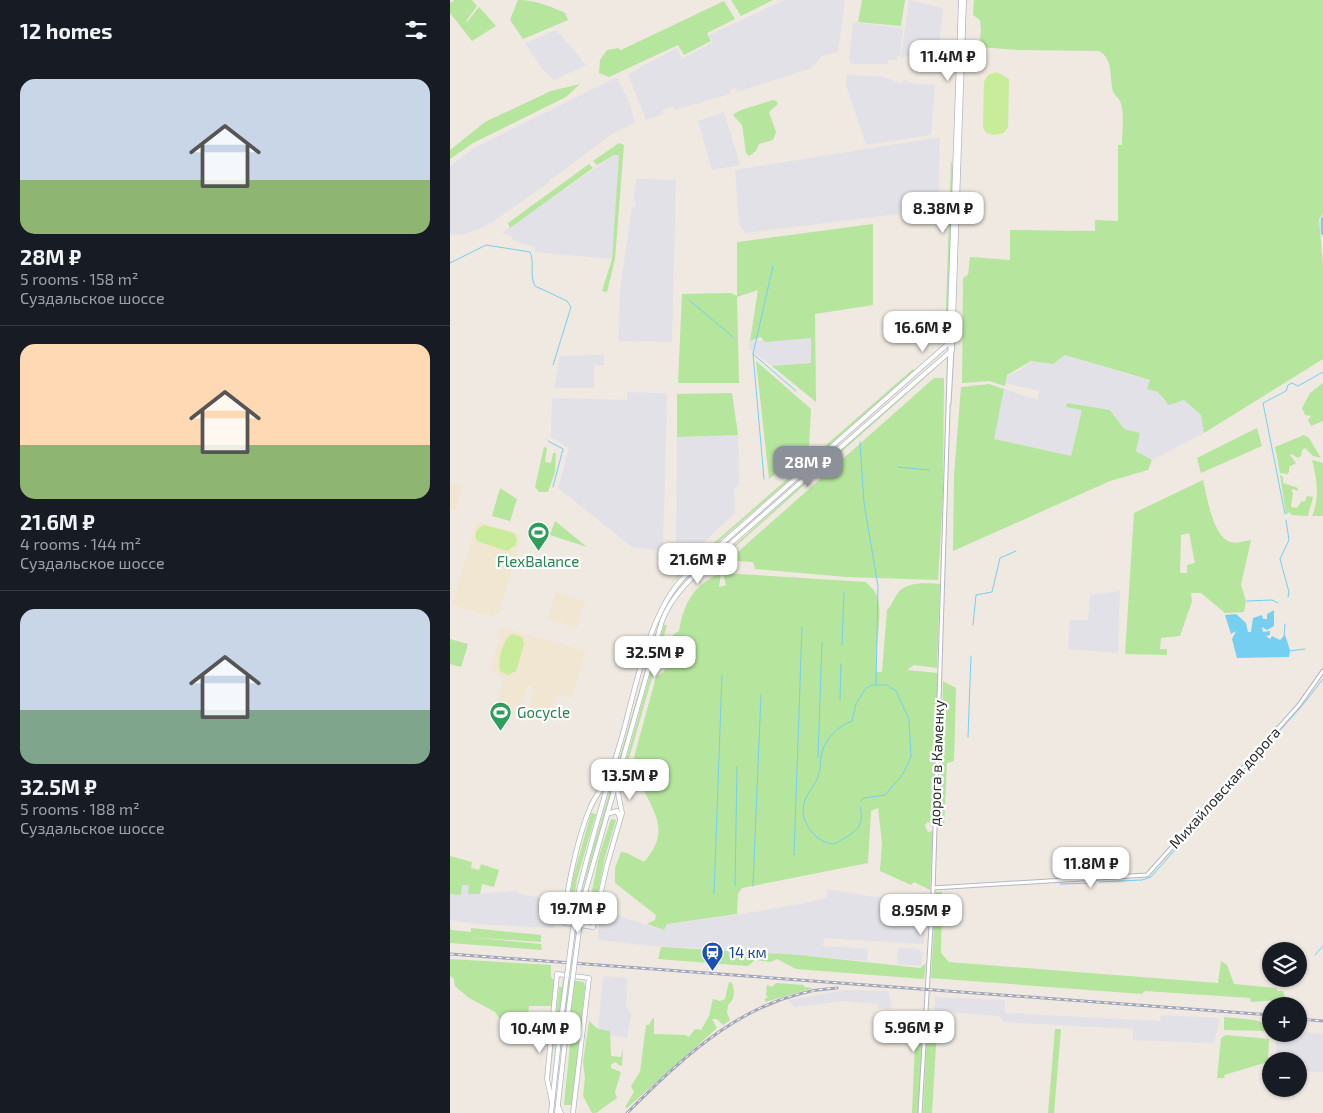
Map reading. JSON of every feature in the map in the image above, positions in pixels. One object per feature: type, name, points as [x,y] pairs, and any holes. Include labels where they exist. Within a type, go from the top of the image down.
[{"type":"main road","name":"дорога в Каменку","points":[[950,348],[963,0]]},
{"type":"main road","points":[[551,1113],[577,899],[609,777],[654,627],[665,600],[673,588],[950,348]]},
{"type":"main road","points":[[557,1113],[582,900],[662,621],[678,593],[713,559],[950,348]]},
{"type":"main road","points":[[609,777],[593,802],[583,829],[570,886],[565,923],[593,927],[622,808],[616,781]]},
{"type":"main road","points":[[606,815],[611,811],[617,811],[620,820]]},
{"type":"main road","points":[[552,1102],[547,1079],[557,974],[589,978],[573,1111]]},
{"type":"main road","points":[[558,1104],[561,1113]]},
{"type":"street","name":"дорога в Каменку","points":[[920,1113],[933,888],[950,348]]},
{"type":"street","name":"Михайловская дорога","points":[[933,888],[1147,875],[1299,705],[1323,671]]},
{"type":"shaded area","points":[[785,0],[845,0],[838,52],[822,56],[817,63],[812,65],[812,68],[737,92],[736,88],[730,90],[730,94],[675,110],[673,106],[663,110],[663,114],[646,120],[628,74],[677,48],[682,59],[713,42],[709,35]]},
{"type":"shaded area","points":[[909,0],[943,8],[939,49],[924,50],[901,58]]},
{"type":"shaded area","points":[[853,22],[903,28],[900,56],[897,57],[897,60],[888,60],[888,64],[852,64],[849,60]]},
{"type":"shaded area","points":[[556,30],[586,65],[554,80],[545,72],[525,43]]},
{"type":"shaded area","points":[[846,75],[884,77],[902,84],[904,80],[914,84],[935,85],[931,135],[866,145],[845,82],[847,81]]},
{"type":"shaded area","points":[[617,77],[629,102],[635,122],[612,134],[551,178],[548,183],[490,224],[488,222],[487,226],[462,235],[450,234],[450,166],[474,148]]},
{"type":"shaded area","points":[[724,112],[740,165],[712,170],[698,121]]},
{"type":"shaded area","points":[[940,137],[938,209],[745,233],[739,224],[735,170]]},
{"type":"shaded area","points":[[621,150],[612,259],[535,252],[535,247],[514,241],[511,236],[502,233]]},
{"type":"shaded area","points":[[636,179],[676,180],[672,342],[618,341],[620,289],[632,207],[636,207],[636,202],[633,201]]},
{"type":"shaded area","points":[[811,338],[811,363],[772,366],[749,349],[750,341]]},
{"type":"shaded area","points":[[604,355],[604,365],[594,366],[594,388],[554,388],[560,356]]},
{"type":"shaded area","points":[[1065,355],[1150,381],[1169,405],[1184,400],[1201,415],[1204,433],[1152,460],[1136,451],[1140,433],[1124,429],[1110,410],[1082,410],[1071,456],[993,439],[1004,389],[1038,400],[1039,391],[1006,383],[1007,376],[1017,372],[1033,361],[1053,364]]},
{"type":"shaded area","points":[[627,392],[667,393],[663,551],[632,547],[558,488],[569,448],[551,437],[552,398],[627,400]]},
{"type":"shaded area","points":[[738,435],[739,484],[734,490],[735,513],[701,545],[676,544],[677,437]]},
{"type":"shaded area","points":[[450,482],[463,486],[456,510],[450,508]]},
{"type":"shaded area","points":[[477,521],[522,535],[498,615],[495,614],[495,617],[452,605]]},
{"type":"shaded area","points":[[1120,591],[1118,653],[1068,649],[1070,620],[1088,620],[1090,595]]},
{"type":"shaded area","points":[[556,592],[585,601],[577,628],[548,619]]},
{"type":"shaded area","points":[[502,627],[585,651],[572,698],[557,694],[548,723],[526,717],[534,687],[528,685],[518,715],[495,708],[504,678],[496,675],[497,672],[490,670]]},
{"type":"shaded area","points":[[462,885],[469,885],[469,894],[516,891],[520,894],[553,900],[552,909],[561,911],[560,917],[553,928],[476,924],[450,920],[450,894],[461,895]]},
{"type":"shaded area","points":[[828,889],[874,897],[893,897],[923,893],[928,899],[923,913],[924,944],[824,938],[823,946],[868,949],[867,961],[701,948],[661,947],[598,940],[600,910],[663,930],[667,924],[743,914],[810,902],[825,898]]},
{"type":"shaded area","points":[[898,948],[918,949],[923,953],[921,966],[897,964]]},
{"type":"shaded area","points":[[603,976],[627,978],[626,1006],[631,1015],[627,1038],[610,1035],[598,1029]]},
{"type":"shaded area","points":[[845,990],[888,991],[891,1002],[890,1009],[878,1008],[878,1004],[845,1001],[794,1007],[789,1000]]},
{"type":"shaded area","points":[[935,997],[1005,1000],[1005,1013],[1160,1021],[1161,1015],[1220,1018],[1214,1043],[1133,1040],[1133,1029],[1003,1022],[999,1016],[935,1011]]},
{"type":"shaded area","points":[[1307,1033],[1323,1034],[1323,1072],[1307,1071],[1307,1052],[1276,1052],[1276,1042],[1307,1042]]},
{"type":"green space","points":[[455,0],[472,0],[477,6],[467,22],[479,7],[496,26],[472,41],[450,13],[450,3]]},
{"type":"green space","points":[[518,0],[536,2],[554,8],[565,13],[568,20],[523,39],[510,20]]},
{"type":"green space","points":[[731,0],[773,0],[741,16]]},
{"type":"green space","points":[[862,0],[905,0],[901,26],[858,22]]},
{"type":"green space","points":[[974,0],[1323,0],[1323,214],[1319,219],[1323,265],[1323,359],[1204,433],[1201,415],[1184,400],[1169,405],[1158,392],[1147,389],[1150,380],[1065,355],[1053,364],[1031,361],[1007,375],[1005,386],[989,381],[962,383],[963,278],[968,275],[970,257],[1010,260],[1010,230],[1095,231],[1095,220],[1118,221],[1118,145],[1122,145],[1123,122],[1122,106],[1114,94],[1109,64],[1104,55],[1099,51],[1018,50],[979,47],[980,20],[973,15]]},
{"type":"green space","points":[[724,1],[735,19],[707,33],[711,41],[684,55],[678,45],[609,77],[599,73],[600,60],[607,50],[618,48],[621,50]]},
{"type":"green space","points":[[997,72],[1009,79],[1008,127],[1004,133],[993,135],[985,132],[983,127],[984,82],[988,75]]},
{"type":"green space","points":[[580,84],[566,97],[473,143],[450,159],[450,150],[485,122],[551,91]]},
{"type":"green space","points":[[773,100],[778,104],[769,112],[776,132],[773,140],[759,144],[756,151],[749,156],[746,153],[742,125],[733,115]]},
{"type":"green space","points":[[619,143],[624,145],[615,259],[607,292],[602,291],[612,259],[619,155],[614,155],[597,165],[593,161]]},
{"type":"green space","points":[[951,160],[953,168],[947,334],[945,333]]},
{"type":"green space","points":[[589,164],[593,168],[510,228],[508,223]]},
{"type":"green space","points":[[873,224],[873,305],[815,314],[816,402],[772,366],[811,363],[811,338],[765,342],[761,337],[750,341],[758,290],[737,297],[739,383],[678,383],[682,294],[731,293],[737,296],[737,242]]},
{"type":"green space","points":[[939,355],[689,576],[676,590],[675,589],[688,575]]},
{"type":"green space","points":[[756,361],[811,409],[809,447],[769,479]]},
{"type":"green space","points":[[938,366],[700,578],[699,577],[911,387]]},
{"type":"green space","points":[[913,369],[914,371],[670,584],[682,571]]},
{"type":"green space","points":[[934,378],[944,378],[943,496],[938,580],[846,577],[755,569],[753,562],[737,561],[734,566],[730,565],[730,559]]},
{"type":"green space","points":[[1323,383],[1323,421],[1311,426],[1308,420],[1311,416],[1305,415],[1302,408],[1310,393]]},
{"type":"green space","points":[[989,384],[1004,389],[994,439],[1071,456],[1082,410],[1066,407],[1067,403],[1110,410],[1124,429],[1140,433],[1136,451],[1152,460],[1148,470],[1110,481],[953,551],[954,475],[961,387]]},
{"type":"green space","points":[[732,393],[738,435],[677,437],[677,394]]},
{"type":"green space","points":[[1257,428],[1262,446],[1201,473],[1197,458]]},
{"type":"green space","points":[[1304,435],[1309,438],[1321,458],[1313,456],[1305,448],[1298,458],[1292,454],[1290,455],[1296,463],[1289,467],[1287,474],[1280,473],[1275,447]]},
{"type":"green space","points":[[544,447],[547,448],[545,462],[551,463],[553,453],[556,453],[555,472],[548,492],[539,492],[535,487]]},
{"type":"green space","points":[[1312,460],[1323,463],[1323,516],[1312,516],[1315,509],[1317,488]]},
{"type":"green space","points":[[1280,475],[1283,477],[1283,483],[1298,488],[1298,491],[1293,489],[1291,491],[1293,493],[1291,507],[1297,508],[1301,502],[1305,501],[1307,496],[1313,497],[1308,516],[1291,515],[1290,512],[1286,514]]},
{"type":"green space","points":[[1203,480],[1212,516],[1220,533],[1231,542],[1238,543],[1251,540],[1241,585],[1246,601],[1244,612],[1225,613],[1201,593],[1191,593],[1192,601],[1180,636],[1161,638],[1160,649],[1167,649],[1167,655],[1125,654],[1134,513]],"holes":[[[1189,533],[1195,563],[1187,565],[1187,573],[1180,573],[1181,535]]]},
{"type":"green space","points":[[500,488],[517,499],[510,521],[492,516]]},
{"type":"green space","points":[[555,521],[587,547],[550,535]]},
{"type":"green space","points":[[484,525],[514,533],[517,539],[516,545],[507,551],[477,541],[476,531]]},
{"type":"green space","points":[[721,573],[719,587],[726,585],[723,573],[866,582],[875,592],[878,601],[877,672],[882,672],[887,610],[896,595],[906,586],[924,583],[940,584],[937,668],[914,665],[907,670],[938,673],[933,824],[927,822],[925,826],[928,832],[933,831],[930,890],[914,882],[911,885],[880,871],[882,843],[878,808],[871,811],[868,863],[742,888],[738,894],[737,914],[667,924],[664,930],[647,924],[655,920],[656,915],[615,883],[615,868],[621,852],[644,862],[657,842],[658,824],[641,785],[642,778],[630,772],[656,677],[664,672],[673,635],[679,631],[691,596],[703,583]]},
{"type":"green space","points":[[664,610],[580,899],[591,855]]},
{"type":"green space","points":[[664,625],[667,625],[620,790],[619,785]]},
{"type":"green space","points":[[512,634],[522,637],[524,644],[516,671],[508,675],[501,672],[499,663],[503,646]]},
{"type":"green space","points":[[450,639],[468,644],[461,667],[450,664]]},
{"type":"green space","points":[[943,681],[956,688],[954,761],[947,763],[944,826],[939,826]]},
{"type":"green space","points":[[591,813],[596,814],[577,879],[572,912],[569,912],[567,915],[573,878]]},
{"type":"green space","points":[[611,819],[616,820],[605,857],[593,917],[586,921],[599,856]]},
{"type":"green space","points":[[450,856],[472,862],[471,868],[479,870],[481,864],[499,870],[494,887],[482,884],[480,894],[468,894],[469,885],[462,885],[461,895],[450,894]]},
{"type":"green space","points":[[936,892],[942,892],[941,953],[949,962],[1218,983],[1221,961],[1227,965],[1234,984],[1276,988],[1278,991],[1283,991],[1285,997],[1262,997],[1262,1001],[1251,1002],[1250,998],[1145,991],[1142,994],[931,978]]},
{"type":"green space","points":[[450,926],[451,930],[471,932],[471,928],[541,935],[541,942],[468,937],[541,944],[542,950],[450,943]]},
{"type":"green space","points":[[661,947],[799,955],[920,968],[926,963],[924,979],[796,969],[777,959],[771,962],[755,960],[748,966],[658,959]]},
{"type":"green space","points":[[450,959],[551,965],[551,977],[554,980],[552,1006],[529,1006],[525,1043],[507,1019],[503,1023],[495,1012],[469,998],[455,986],[454,979],[450,976]]},
{"type":"green space","points":[[563,979],[584,982],[585,987],[572,1105],[564,1105],[573,1015],[558,1013],[549,1083],[559,987],[562,987]]},
{"type":"green space","points":[[729,982],[732,983],[734,992],[733,998],[728,1005],[727,1013],[730,1020],[723,1025],[717,1019],[712,1019],[717,1028],[627,1108],[625,1107],[634,1092],[631,1086],[640,1072],[646,1025],[649,1025],[654,1018],[654,1034],[685,1035],[689,1037],[695,1029],[701,1030],[709,1016],[713,999],[720,1001],[725,999]]},
{"type":"green space","points":[[776,983],[804,985],[804,987],[813,988],[765,1002],[765,999],[768,997],[766,995],[767,985],[772,987]]},
{"type":"green space","points":[[928,1017],[946,1017],[949,1027],[937,1029],[932,1113],[923,1113]]},
{"type":"green space","points":[[1224,1017],[1262,1022],[1262,1031],[1224,1030]]},
{"type":"green space","points":[[916,1018],[924,1019],[918,1113],[912,1113]]},
{"type":"green space","points":[[589,1021],[598,1029],[610,1031],[611,1056],[621,1057],[623,1048],[622,1066],[616,1062],[611,1064],[611,1068],[621,1072],[615,1092],[617,1098],[596,1113],[592,1113],[583,1096],[585,1078],[583,1062]]},
{"type":"green space","points":[[1055,1029],[1061,1029],[1054,1113],[1048,1113]]},
{"type":"green space","points":[[1226,1035],[1262,1038],[1262,1042],[1269,1042],[1268,1052],[1262,1052],[1262,1064],[1224,1075],[1225,1078],[1217,1078],[1221,1038]]},
{"type":"water","points":[[1274,610],[1274,626],[1267,630],[1262,627],[1263,632],[1270,631],[1270,635],[1266,636],[1270,639],[1272,636],[1280,640],[1285,635],[1290,650],[1289,657],[1237,658],[1232,639],[1236,631],[1231,634],[1225,615],[1236,614],[1246,623],[1248,632],[1251,632],[1253,618],[1262,615],[1263,619],[1267,619],[1267,614]]},
{"type":"waterway","points":[[1323,219],[1323,233]]},
{"type":"waterway","points":[[450,263],[486,245],[530,252],[532,277],[535,286],[567,301],[571,307],[553,365]]},
{"type":"waterway","points":[[764,479],[753,354],[773,266]]},
{"type":"waterway","points":[[689,300],[733,337]]},
{"type":"waterway","points":[[753,354],[796,391]]},
{"type":"waterway","points":[[1285,514],[1263,403],[1286,391],[1288,385],[1292,383],[1298,386],[1323,372]]},
{"type":"waterway","points":[[548,441],[563,449],[553,487]]},
{"type":"waterway","points":[[860,442],[864,503],[878,586],[876,685]]},
{"type":"waterway","points":[[898,467],[929,470]]},
{"type":"waterway","points":[[1286,520],[1289,540],[1280,559],[1289,592],[1288,597]]},
{"type":"waterway","points":[[973,625],[976,595],[992,592],[1000,558],[1016,551]]},
{"type":"waterway","points":[[842,645],[844,592]]},
{"type":"waterway","points":[[1247,601],[1272,600],[1278,603]]},
{"type":"waterway","points":[[1284,637],[1285,624]]},
{"type":"waterway","points":[[794,855],[802,627]]},
{"type":"waterway","points":[[818,758],[822,642]]},
{"type":"waterway","points":[[1289,651],[1305,649]]},
{"type":"waterway","points":[[968,737],[971,656]]},
{"type":"waterway","points":[[840,700],[841,664]]},
{"type":"waterway","points":[[714,894],[722,675]]},
{"type":"waterway","points":[[1099,882],[1142,880],[1151,877],[1306,701],[1323,679]]},
{"type":"waterway","points":[[860,802],[864,798],[885,795],[903,774],[911,757],[909,719],[896,691],[887,685],[872,685],[866,688],[856,704],[852,721],[841,727],[828,740],[821,757],[819,774],[805,799],[803,810],[807,824],[815,836],[827,843],[834,844],[852,834],[859,826],[861,821],[860,807]]},
{"type":"waterway","points":[[753,886],[761,695]]},
{"type":"waterway","points":[[735,886],[737,767]]},
{"type":"waterway","points":[[1060,884],[1095,883]]},
{"type":"waterway","points":[[1315,955],[1323,946]]},
{"type":"railway","points":[[450,954],[1262,1014]]},
{"type":"railway","points":[[627,1113],[672,1069],[696,1049],[748,1014],[776,1001],[805,992],[837,988]]},
{"type":"railway","points":[[1307,1020],[1323,1021]]},
{"type":"place","name":"FlexBalance","points":[[538,552]]},
{"type":"place","name":"Gocycle","points":[[501,732]]},
{"type":"place","name":"14 км","points":[[713,972]]}]
